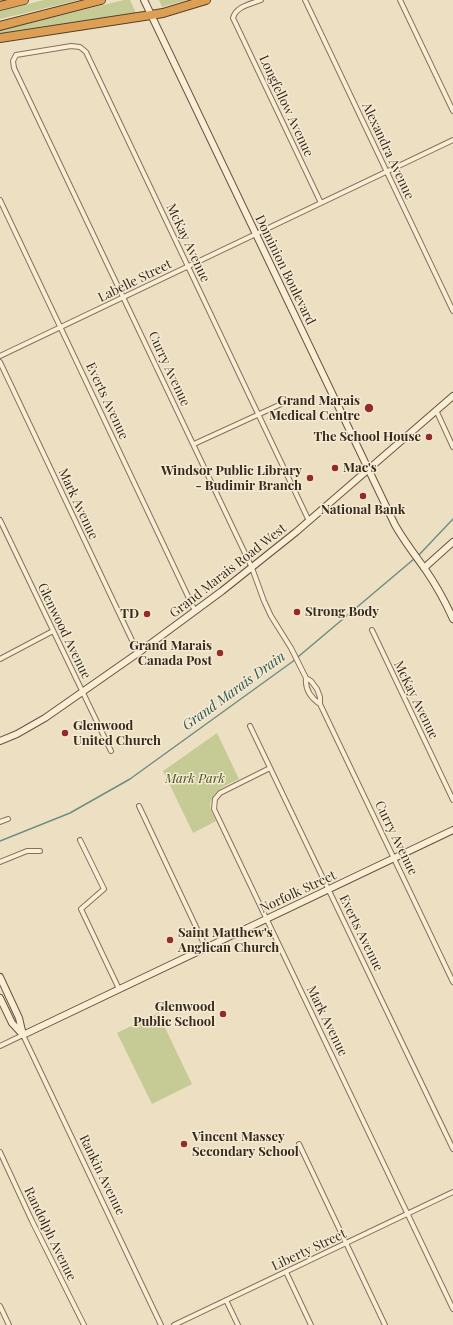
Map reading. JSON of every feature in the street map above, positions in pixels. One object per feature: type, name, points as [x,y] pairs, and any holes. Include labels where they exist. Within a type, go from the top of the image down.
[{"type":"highway","points":[[0,6],[24,0]]},
{"type":"highway","points":[[0,26],[101,0]]},
{"type":"highway","points":[[0,38],[163,13],[206,0]]},
{"type":"street","name":"Dominion Boulevard","points":[[144,0],[395,525],[409,548],[440,592],[453,619]]},
{"type":"street","name":"Longfellow Avenue","points":[[261,0],[238,9],[234,13],[233,18],[321,203]]},
{"type":"street","name":"Alexandra Avenue","points":[[305,0],[453,311]]},
{"type":"street","points":[[400,0],[453,111]]},
{"type":"street","name":"McKay Avenue","points":[[14,68],[12,61],[16,55],[71,46],[80,47],[86,52],[309,521]]},
{"type":"street","name":"Curry Avenue","points":[[14,68],[194,444],[252,568],[264,601],[306,678],[311,681],[317,689],[320,697],[320,704],[453,982]]},
{"type":"street","name":"Labelle Street","points":[[0,356],[453,140]]},
{"type":"street","name":"Everts Avenue","points":[[0,200],[195,611]]},
{"type":"street","name":"Mark Avenue","points":[[0,362],[138,653]]},
{"type":"street","name":"Grand Marais Road West","points":[[0,741],[35,724],[82,693],[252,568],[309,521],[453,396]]},
{"type":"street","points":[[194,444],[290,400]]},
{"type":"street","points":[[436,410],[453,447]]},
{"type":"street","name":"Glenwood Avenue","points":[[0,520],[111,751]]},
{"type":"street","points":[[424,568],[453,542]]},
{"type":"street","name":"McKay Avenue","points":[[372,630],[453,800]]},
{"type":"street","points":[[0,659],[53,631]]},
{"type":"street","name":"Curry Avenue","points":[[306,678],[305,683],[307,689],[314,700],[320,704]]},
{"type":"street","name":"Everts Avenue","points":[[250,726],[453,1149]]},
{"type":"street","name":"Mark Avenue","points":[[270,768],[220,793],[215,800],[214,809],[453,1309]]},
{"type":"street","points":[[139,806],[206,948]]},
{"type":"street","points":[[0,822],[8,819]]},
{"type":"street","name":"Norfolk Street","points":[[0,1046],[453,830]]},
{"type":"street","points":[[80,840],[104,889],[81,909],[118,989]]},
{"type":"street","points":[[0,862],[27,851],[40,851]]},
{"type":"street","name":"Rankin Avenue","points":[[0,977],[19,1018],[23,1035],[161,1325]]},
{"type":"street","name":"Rankin Avenue","points":[[0,998],[12,1023],[23,1035]]},
{"type":"street","points":[[299,1144],[385,1325]]},
{"type":"street","name":"Randolph Avenue","points":[[0,1152],[84,1325]]},
{"type":"street","name":"Liberty Street","points":[[174,1325],[453,1192]]},
{"type":"street","points":[[286,1272],[311,1325]]},
{"type":"street","points":[[226,1300],[238,1325]]},
{"type":"street","points":[[0,1306],[9,1325]]},
{"type":"green space","points":[[44,0],[79,0],[0,19],[0,11]]},
{"type":"green space","points":[[124,0],[130,0],[136,13],[0,34],[0,30]]},
{"type":"green space","points":[[159,0],[187,0],[162,7]]},
{"type":"green space","name":"Mark Park","points":[[217,733],[239,779],[220,789],[213,796],[210,806],[216,821],[193,833],[163,771]]},
{"type":"green space","points":[[158,1013],[192,1084],[152,1104],[117,1033]]},
{"type":"waterway","name":"Grand Marais Drain","points":[[417,557],[453,519]]},
{"type":"waterway","name":"Grand Marais Drain","points":[[0,841],[70,813],[130,779],[292,662],[414,559]]},
{"type":"place","name":"Grand Marais Medical Centre","points":[[369,408]]},
{"type":"place","name":"The School House","points":[[429,437]]},
{"type":"place","name":"Mac's","points":[[335,468]]},
{"type":"place","name":"Windsor Public Library - Budimir Branch","points":[[310,478]]},
{"type":"place","name":"National Bank","points":[[363,496]]},
{"type":"place","name":"Strong Body","points":[[297,612]]},
{"type":"place","name":"TD","points":[[147,614]]},
{"type":"place","name":"Grand Marais Canada Post","points":[[220,653]]},
{"type":"place","name":"Glenwood United Church","points":[[65,733]]},
{"type":"place","name":"Saint Matthew's Anglican Church","points":[[170,940]]},
{"type":"place","name":"Glenwood Public School","points":[[223,1014]]},
{"type":"place","name":"Vincent Massey Secondary School","points":[[184,1144]]}]
